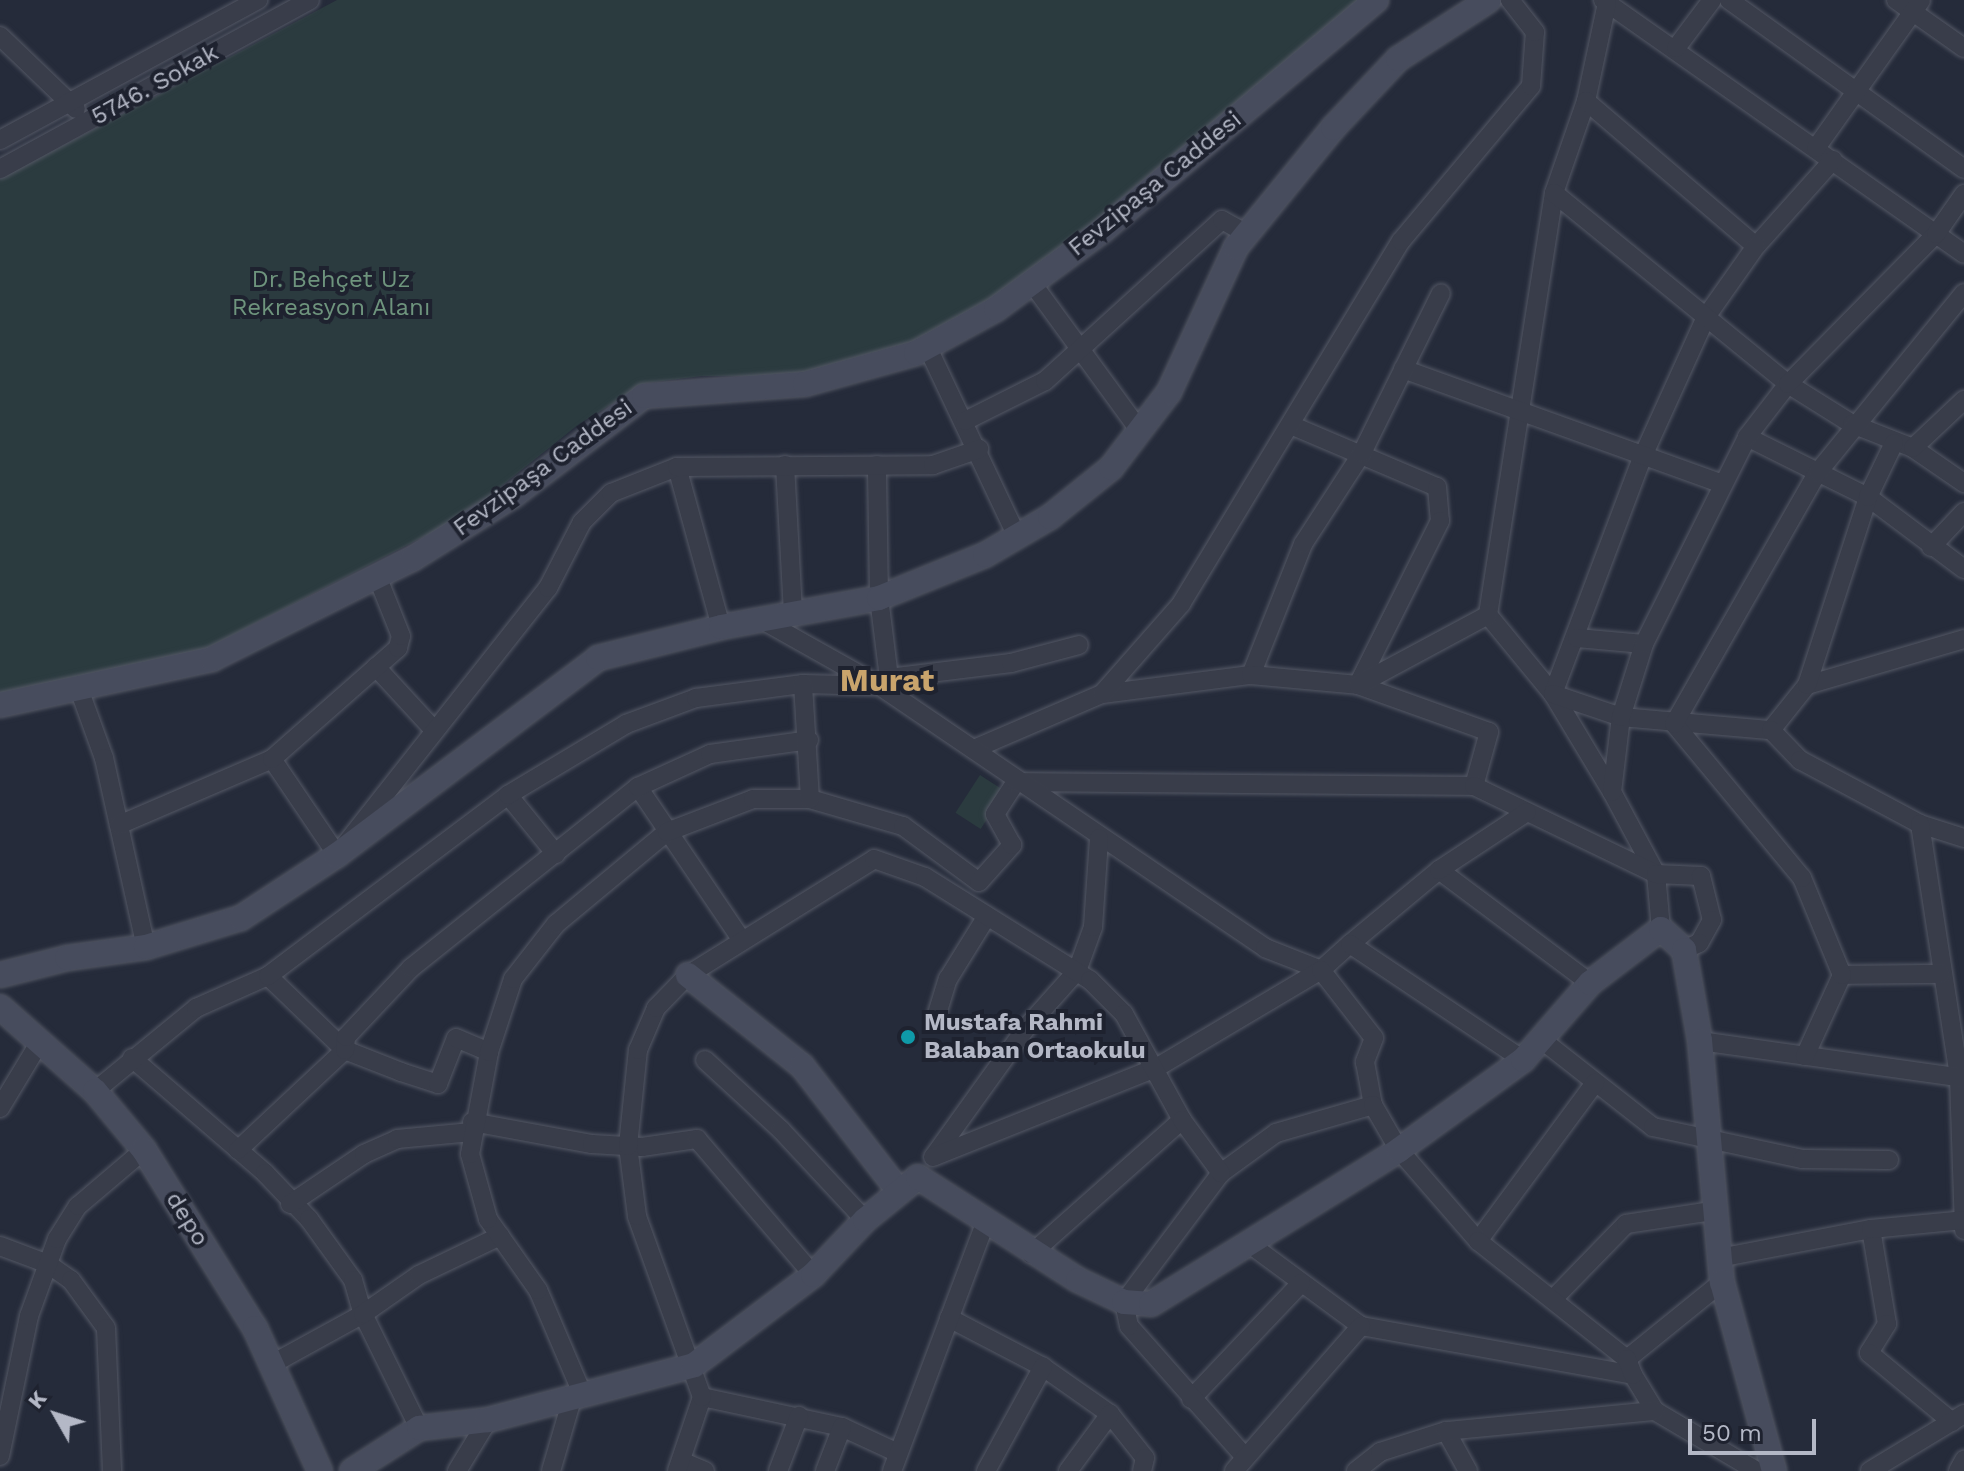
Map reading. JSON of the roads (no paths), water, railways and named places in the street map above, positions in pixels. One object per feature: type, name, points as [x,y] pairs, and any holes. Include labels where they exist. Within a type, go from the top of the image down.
[{"type":"street","name":"5746. Sokak","points":[[0,140],[258,0]]},
{"type":"street","name":"5746. Sokak","points":[[0,169],[310,0]]},
{"type":"street","name":"Fevzipaşa Caddesi","points":[[0,705],[212,659],[377,576],[514,495],[644,396],[805,384],[867,370],[927,346],[1032,283],[1174,174],[1221,128],[1376,0]]},
{"type":"street","points":[[0,975],[67,958],[146,947],[241,918],[337,855],[598,658],[721,627],[879,598],[1017,536],[1111,468],[1140,431],[1169,392],[1209,296],[1247,234],[1333,128],[1398,59],[1489,0]]},
{"type":"street","points":[[1102,694],[1181,604],[1293,426],[1401,241],[1531,86],[1535,32],[1510,0]]},
{"type":"street","points":[[1676,48],[1712,0]]},
{"type":"street","points":[[1729,0],[1964,169]]},
{"type":"street","points":[[1896,0],[1917,6],[1964,48]]},
{"type":"street","points":[[1774,1471],[1720,1270],[1712,1211],[1700,1041],[1684,950],[1661,929],[1656,874],[1612,792],[1553,694],[1488,615],[1554,193],[1586,101],[1605,1],[1676,48],[1964,254]]},
{"type":"street","points":[[1816,148],[1917,6]]},
{"type":"street","points":[[0,36],[71,102],[85,123]]},
{"type":"street","points":[[1586,101],[1756,246]]},
{"type":"street","points":[[1553,694],[1577,638],[1644,454],[1706,317],[1756,246],[1833,160]]},
{"type":"street","points":[[1554,193],[1788,384],[1852,424],[1903,446],[1964,483]]},
{"type":"street","points":[[1612,792],[1621,717],[1644,644],[1747,437],[1788,384],[1936,234],[1964,194]]},
{"type":"street","points":[[965,421],[1045,381],[1222,220],[1247,234]]},
{"type":"street","points":[[1032,283],[1140,431]]},
{"type":"street","points":[[1251,675],[1303,544],[1362,453],[1441,293]]},
{"type":"street","points":[[1674,724],[1818,472],[1852,424],[1964,293]]},
{"type":"street","points":[[927,346],[979,449],[1017,536]]},
{"type":"street","points":[[1403,369],[1722,484]]},
{"type":"street","points":[[1771,730],[1807,685],[1868,497],[1903,446],[1964,400]]},
{"type":"street","points":[[1293,426],[1437,487],[1440,521],[1358,685]]},
{"type":"street","points":[[1747,437],[1868,497],[1964,569]]},
{"type":"street","points":[[337,855],[548,588],[582,522],[611,493],[677,467],[933,465],[979,449]]},
{"type":"street","points":[[785,465],[793,612]]},
{"type":"street","points":[[877,465],[879,598],[885,682]]},
{"type":"street","points":[[677,467],[721,627]]},
{"type":"street","points":[[1931,547],[1964,512]]},
{"type":"street","points":[[119,825],[272,759],[376,667],[402,640],[377,576]]},
{"type":"street","points":[[1358,685],[1488,615]]},
{"type":"street","points":[[764,621],[885,682],[1016,782],[1265,948],[1321,970],[1374,1038],[1365,1062],[1373,1105],[1399,1150],[1478,1241],[1555,1297],[1630,1367],[1655,1411],[1757,1471]]},
{"type":"street","points":[[1577,638],[1644,644]]},
{"type":"street","points":[[1807,685],[1964,639]]},
{"type":"street","points":[[95,1091],[196,1008],[268,976],[508,795],[626,724],[696,698],[803,684],[885,682],[1011,663],[1079,645]]},
{"type":"street","points":[[376,667],[434,730]]},
{"type":"street","points":[[974,749],[1102,694],[1251,675],[1358,685],[1489,732],[1474,786]]},
{"type":"street","points":[[803,684],[809,740],[810,799]]},
{"type":"street","points":[[79,689],[104,758],[146,947]]},
{"type":"street","points":[[1553,694],[1621,717],[1771,730],[1800,760],[1920,824],[1964,838]]},
{"type":"street","points":[[1674,724],[1802,878],[1842,975],[1805,1056]]},
{"type":"street","points":[[238,1150],[345,1050],[346,1037],[411,968],[638,787],[710,754],[809,740]]},
{"type":"street","points":[[272,759],[337,855]]},
{"type":"street","points":[[1016,782],[1474,786],[1656,874],[1701,876],[1712,920],[1699,943],[1684,950]]},
{"type":"street","points":[[551,1471],[577,1396],[538,1290],[488,1219],[470,1154],[472,1127],[489,1052],[513,979],[556,924],[667,832],[753,799],[810,799],[903,826],[979,882],[1012,845],[995,814],[1016,782]]},
{"type":"street","points":[[638,787],[741,939]]},
{"type":"street","points":[[508,795],[556,854]]},
{"type":"street","points":[[933,1157],[1156,1068],[1321,970],[1439,870],[1527,812]]},
{"type":"street","points":[[1630,1367],[1720,1270],[1871,1229],[1963,1224],[1961,1077],[1941,974],[1920,824]]},
{"type":"street","points":[[352,1471],[419,1428],[488,1420],[694,1365],[813,1275],[865,1220],[909,1184],[933,1157],[1026,1028],[1077,971],[1093,927],[1099,838]]},
{"type":"street","points":[[705,1471],[679,1466],[702,1397],[694,1365],[637,1216],[628,1146],[638,1050],[656,1008],[688,975],[741,939],[874,859],[925,877],[1077,971],[1124,1014],[1182,1120],[1221,1173]]},
{"type":"street","points":[[1439,870],[1590,983]]},
{"type":"street","points":[[937,1014],[948,979],[987,916]]},
{"type":"street","points":[[688,975],[802,1066],[909,1184],[985,1223],[1031,1254],[1124,1302],[1151,1304],[1251,1245],[1399,1150],[1523,1060],[1590,983],[1661,929]]},
{"type":"street","points":[[1350,944],[1523,1060]]},
{"type":"street","points":[[1842,975],[1941,974]]},
{"type":"street","points":[[268,976],[345,1050],[438,1084],[456,1038],[489,1052]]},
{"type":"street","name":"depo","points":[[0,1007],[41,1040],[95,1091],[144,1150],[274,1363],[320,1471]]},
{"type":"street","points":[[0,1108],[41,1040]]},
{"type":"street","points":[[1542,1040],[1653,1127],[1802,1159],[1889,1160]]},
{"type":"street","points":[[1700,1041],[1961,1077]]},
{"type":"street","points":[[132,1058],[238,1150],[290,1204],[309,1219],[353,1280],[363,1314],[419,1428]]},
{"type":"street","points":[[705,1060],[781,1130],[865,1220]]},
{"type":"street","points":[[1478,1241],[1595,1083]]},
{"type":"street","points":[[1361,1326],[1240,1464],[1191,1399],[1129,1326],[1124,1302],[1221,1173],[1276,1133],[1373,1105]]},
{"type":"street","points":[[1031,1254],[1182,1120]]},
{"type":"street","points":[[290,1204],[364,1154],[397,1139],[472,1127],[628,1146],[697,1139],[813,1275]]},
{"type":"street","points":[[0,1456],[29,1316],[48,1264],[78,1206],[144,1150]]},
{"type":"street","points":[[1555,1297],[1626,1224],[1712,1211]]},
{"type":"street","points":[[702,1397],[842,1427],[895,1462],[985,1223]]},
{"type":"street","points":[[1870,1471],[1958,1418],[1869,1353],[1887,1324],[1871,1229]]},
{"type":"street","points":[[274,1363],[363,1314],[419,1275],[500,1236]]},
{"type":"street","points":[[1251,1245],[1361,1326],[1630,1367]]},
{"type":"street","points":[[0,1246],[48,1264],[71,1280],[106,1328],[112,1471]]},
{"type":"street","points":[[1191,1399],[1301,1283]]},
{"type":"street","points":[[949,1318],[1043,1367],[1110,1414],[1145,1458],[1142,1471]]},
{"type":"street","points":[[986,1471],[1043,1367]]},
{"type":"street","points":[[1356,1471],[1380,1452],[1446,1431],[1655,1411]]},
{"type":"street","points":[[1068,1471],[1110,1414]]},
{"type":"street","points":[[778,1471],[799,1416]]},
{"type":"street","points":[[457,1471],[488,1420]]},
{"type":"street","points":[[825,1471],[842,1427]]},
{"type":"street","points":[[1446,1431],[1468,1471]]},
{"type":"street","points":[[1958,1471],[1964,1460]]},
{"type":"place","name":"Mustafa Rahmi Balaban Ortaokulu","points":[[908,1037]]},
{"type":"district","name":"Murat","points":[[887,680]]},
{"type":"park label","name":"Dr. Behçet Uz Rekreasyon Alanı","points":[[331,294]]}]
